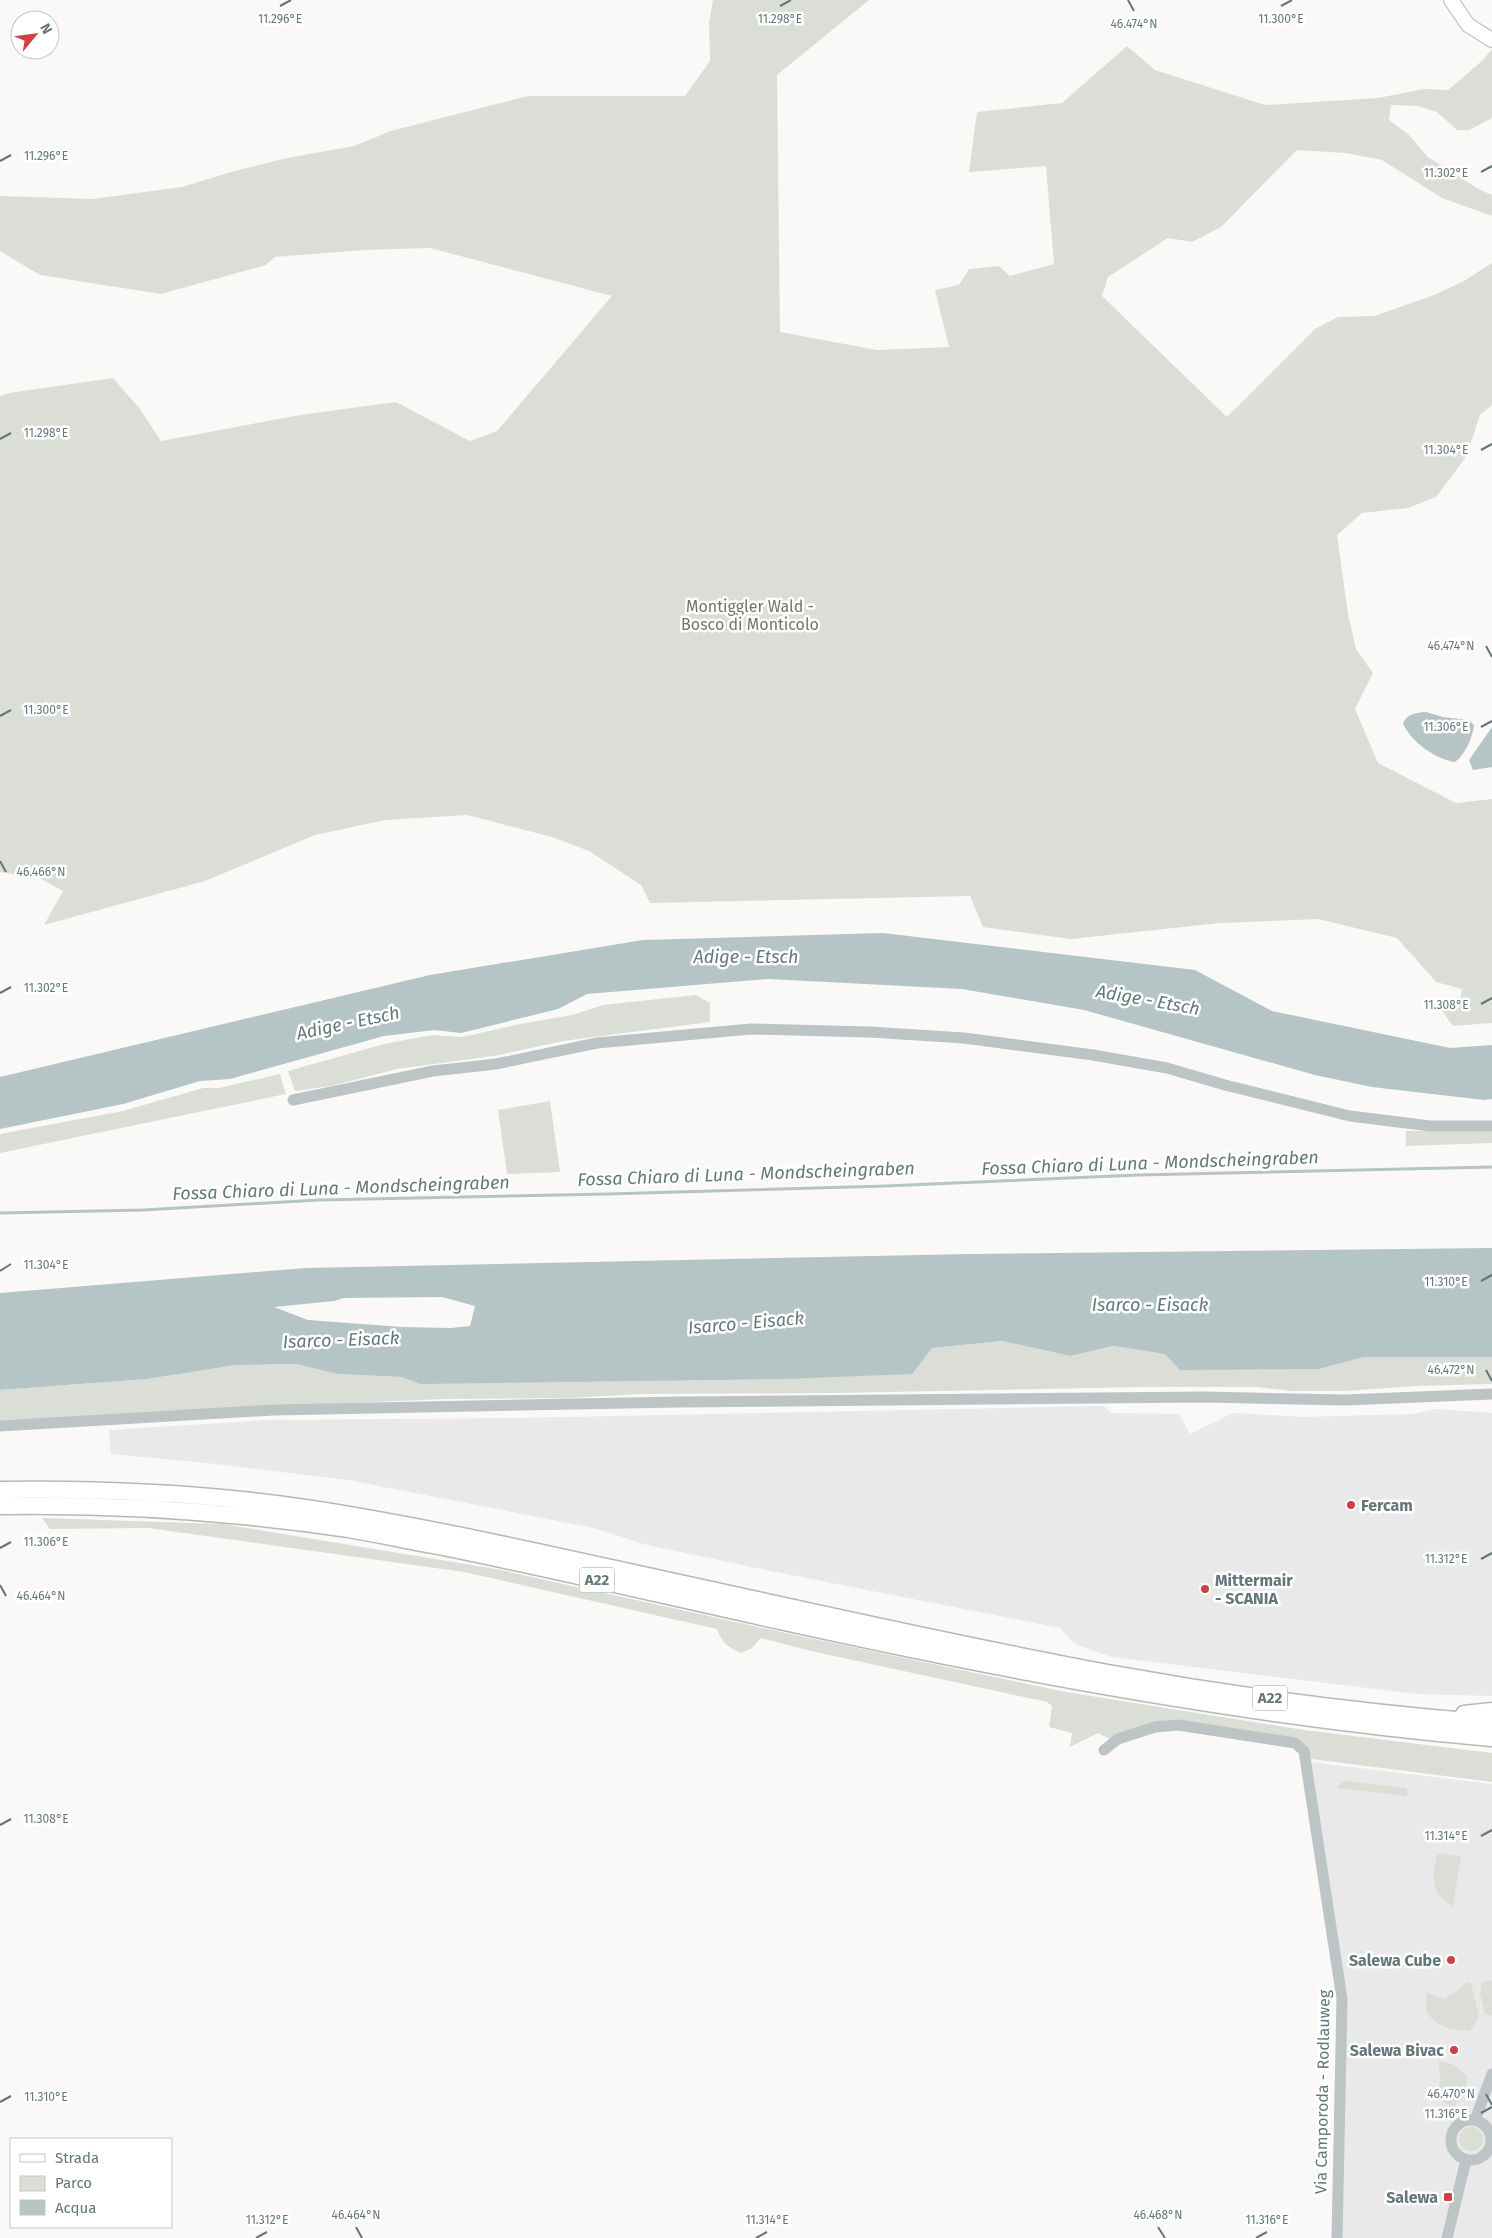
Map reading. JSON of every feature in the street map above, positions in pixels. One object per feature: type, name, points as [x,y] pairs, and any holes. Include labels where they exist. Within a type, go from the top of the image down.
[{"type":"highway","name":"A22","points":[[0,1490],[63,1489],[188,1495],[354,1515],[501,1544],[954,1642],[1112,1674],[1252,1695],[1429,1718],[1492,1724]]},
{"type":"highway","name":"A22","points":[[0,1506],[54,1505],[189,1510],[351,1530],[502,1559],[781,1621],[1111,1688],[1341,1723],[1492,1738]]},
{"type":"highway","points":[[1429,1718],[1492,1711]]},
{"type":"main road","points":[[1451,0],[1468,25],[1492,40]]},
{"type":"street","points":[[293,1100],[433,1071],[496,1064],[597,1043],[752,1029],[860,1031],[964,1038],[1127,1061],[1167,1068],[1225,1085],[1350,1116],[1430,1126],[1492,1126]]},
{"type":"street","points":[[0,1426],[274,1410],[504,1405],[1205,1397],[1345,1400],[1492,1394]]},
{"type":"street","name":"Via Camporoda - Rodlauweg","points":[[1104,1750],[1118,1739],[1155,1727],[1178,1725],[1295,1743],[1304,1751],[1342,1999],[1337,2238]]},
{"type":"street","points":[[1475,2120],[1492,2074]]},
{"type":"street","points":[[1466,2120],[1475,2120],[1482,2124],[1488,2130],[1491,2139],[1485,2154],[1474,2160],[1466,2160],[1459,2156],[1453,2150],[1451,2142],[1452,2134],[1456,2127],[1466,2120]]},
{"type":"street","points":[[1447,2238],[1466,2160]]},
{"type":"shaded area","points":[[1104,1406],[1111,1413],[1179,1414],[1190,1434],[1233,1413],[1304,1417],[1414,1414],[1436,1409],[1492,1413],[1492,1696],[1417,1694],[1112,1657],[1075,1644],[1060,1628],[643,1544],[594,1528],[348,1480],[207,1463],[111,1454],[109,1430],[266,1420],[516,1418]]},
{"type":"shaded area","points":[[1311,1762],[1492,1784],[1492,2238],[1340,2238],[1346,1999]]},
{"type":"green space","name":"Montiggler Wald - Bosco di Monticolo","points":[[713,0],[869,0],[777,75],[780,332],[877,350],[949,347],[935,290],[959,285],[969,269],[999,266],[1010,276],[1054,264],[1046,166],[969,172],[977,112],[1062,103],[1127,46],[1155,70],[1265,105],[1378,98],[1424,89],[1448,90],[1483,60],[1492,49],[1492,118],[1469,130],[1457,130],[1437,112],[1419,106],[1391,105],[1389,120],[1408,134],[1428,157],[1480,190],[1492,195],[1492,216],[1442,198],[1382,160],[1345,153],[1297,150],[1221,227],[1192,242],[1168,238],[1108,277],[1102,296],[1227,417],[1315,329],[1338,317],[1374,316],[1432,296],[1464,281],[1492,263],[1492,405],[1480,415],[1466,457],[1436,497],[1408,508],[1362,513],[1337,535],[1348,614],[1356,649],[1373,673],[1355,709],[1378,763],[1456,803],[1492,799],[1492,1023],[1453,1026],[1438,1005],[1459,1008],[1462,989],[1436,982],[1397,938],[1318,919],[1220,923],[1071,939],[983,927],[970,896],[650,903],[641,885],[589,851],[552,837],[467,815],[385,820],[315,835],[205,881],[44,925],[63,891],[39,878],[0,872],[0,396],[9,393],[113,378],[140,409],[161,441],[300,415],[396,402],[470,441],[497,431],[612,296],[430,248],[362,250],[275,257],[266,265],[161,294],[40,275],[0,251],[0,196],[93,199],[182,187],[287,158],[354,146],[391,131],[528,96],[685,96],[710,61],[709,23]]},
{"type":"green space","points":[[696,995],[710,1003],[710,1022],[563,1041],[494,1056],[397,1069],[331,1086],[295,1091],[288,1071],[384,1044],[432,1035],[462,1037],[572,1015],[603,1005]]},
{"type":"green space","points":[[280,1074],[286,1094],[0,1153],[0,1134],[123,1111],[203,1088],[219,1088]]},
{"type":"green space","points":[[550,1101],[560,1172],[507,1174],[498,1110]]},
{"type":"green space","points":[[1406,1131],[1492,1131],[1492,1143],[1406,1146]]},
{"type":"green space","points":[[1002,1341],[1070,1356],[1113,1346],[1165,1354],[1319,1369],[1364,1357],[1492,1357],[1492,1384],[1414,1386],[1345,1391],[1292,1391],[1255,1387],[1142,1387],[834,1393],[642,1394],[568,1398],[444,1399],[209,1409],[0,1424],[0,1390],[147,1379],[236,1365],[296,1364],[338,1374],[401,1377],[420,1384],[932,1348]]},
{"type":"green space","points":[[42,1518],[222,1524],[496,1569],[1066,1692],[1304,1730],[1492,1753],[1492,1782],[1311,1759],[1307,1748],[1174,1720],[1110,1739],[1098,1733],[1070,1747],[1072,1733],[1049,1727],[1052,1706],[1047,1702],[811,1651],[761,1638],[752,1648],[741,1653],[726,1644],[717,1629],[464,1572],[148,1528],[50,1529]]},
{"type":"green space","points":[[1342,1782],[1407,1788],[1407,1796],[1337,1788]]},
{"type":"green space","points":[[1437,1853],[1461,1856],[1453,1906],[1439,1895],[1434,1884]]},
{"type":"green space","points":[[1492,1980],[1492,2016],[1485,2014],[1480,1994],[1482,1982]]},
{"type":"green space","points":[[1466,1982],[1471,1983],[1479,2017],[1470,2031],[1451,2029],[1440,2025],[1426,2011],[1427,1993],[1444,1999],[1462,1987]]},
{"type":"green space","points":[[1439,2061],[1452,2064],[1467,2075],[1464,2093],[1453,2107],[1436,2099],[1440,2081]]},
{"type":"green space","points":[[1471,2127],[1480,2130],[1483,2139],[1480,2148],[1471,2151],[1462,2148],[1459,2139],[1462,2130]]},
{"type":"water","points":[[1426,712],[1443,717],[1469,720],[1474,725],[1468,745],[1455,762],[1440,757],[1424,748],[1412,737],[1403,723],[1410,715]]},
{"type":"water","points":[[1492,727],[1492,767],[1473,770],[1469,760]]},
{"type":"water","name":"Adige - Etsch","points":[[883,933],[1195,970],[1272,1011],[1450,1048],[1492,1045],[1492,1099],[1484,1100],[1372,1087],[1315,1075],[1084,1010],[962,989],[768,979],[587,994],[558,1009],[461,1033],[434,1030],[384,1036],[230,1079],[200,1081],[123,1104],[0,1129],[0,1077],[430,975],[643,940]]},
{"type":"water","name":"Isarco - Eisack","points":[[1492,1248],[1492,1357],[1364,1357],[1319,1369],[1180,1370],[1165,1354],[1113,1346],[1070,1356],[1002,1341],[932,1348],[912,1374],[783,1379],[420,1384],[401,1377],[338,1374],[296,1364],[236,1365],[147,1379],[0,1390],[0,1293],[306,1268],[969,1254]],"holes":[[[442,1297],[475,1306],[470,1326],[451,1328],[402,1327],[308,1320],[274,1307],[334,1301],[344,1298]]]},
{"type":"waterway","name":"Fossa Chiaro di Luna - Mondscheingraben","points":[[0,1213],[143,1210],[319,1200],[608,1194],[886,1186],[1139,1175],[1492,1167]]},
{"type":"place","name":"Fercam","points":[[1351,1505]]},
{"type":"place","name":"Mittermair - SCANIA","points":[[1205,1589]]},
{"type":"place","name":"Salewa Cube","points":[[1451,1960]]},
{"type":"place","name":"Salewa Bivac","points":[[1454,2050]]},
{"type":"place","name":"Salewa","points":[[1448,2197]]}]
